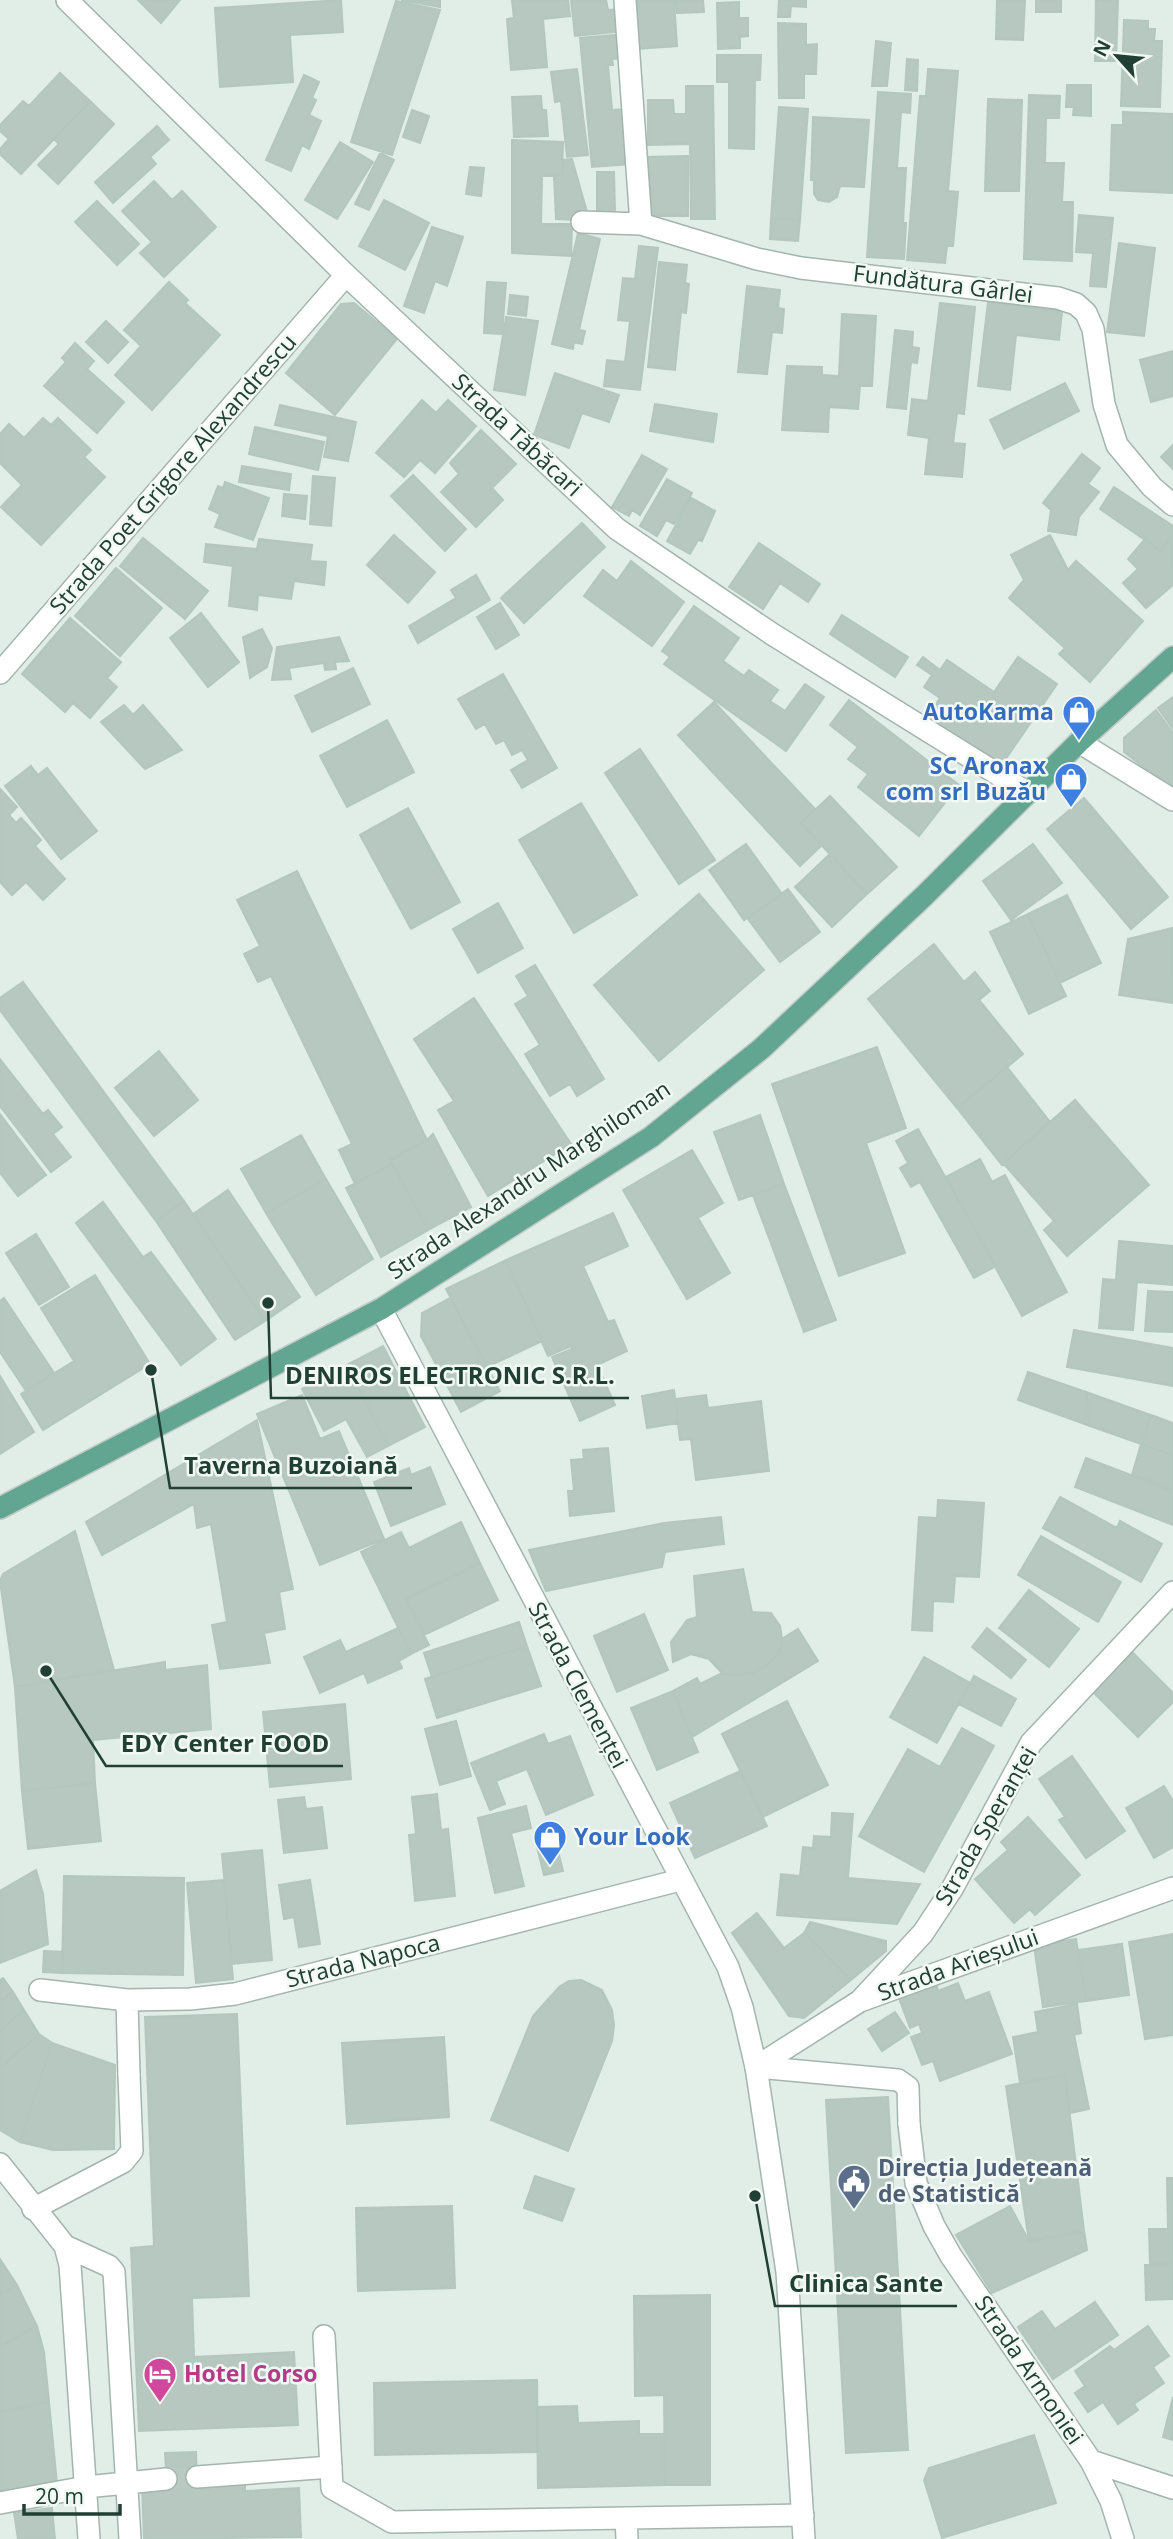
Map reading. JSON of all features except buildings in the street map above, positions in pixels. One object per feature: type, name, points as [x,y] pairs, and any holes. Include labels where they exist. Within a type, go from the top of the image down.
[{"type":"main road","name":"Strada Alexandru Marghiloman","points":[[0,1508],[381,1309],[651,1137],[761,1049],[924,896],[1079,742],[1173,657]]},
{"type":"street","name":"Strada Tăbăcari","points":[[67,0],[346,275],[617,529],[772,634],[1028,793]]},
{"type":"street","points":[[625,0],[641,224]]},
{"type":"street","name":"Fundătura Gârlei","points":[[582,222],[641,224],[757,259],[801,268],[1058,298],[1076,304],[1086,313],[1093,329],[1104,404],[1117,444],[1152,487],[1173,505]]},
{"type":"street","name":"Strada Poet Grigore Alexandrescu","points":[[0,673],[346,275]]},
{"type":"street","points":[[1079,742],[1173,800]]},
{"type":"street","name":"Strada Clemenței","points":[[381,1309],[728,1968],[742,2007],[756,2067],[787,2272],[804,2539]]},
{"type":"street","name":"Strada Speranței","points":[[860,2001],[923,1933],[952,1889],[1031,1744],[1173,1592]]},
{"type":"street","name":"Strada Napoca","points":[[40,1990],[127,2000],[190,1999],[235,1994],[680,1880]]},
{"type":"street","name":"Strada Arieșului","points":[[756,2067],[860,2001],[1173,1888]]},
{"type":"street","points":[[33,2208],[123,2162],[132,2151],[127,2000]]},
{"type":"street","name":"Strada Armoniei","points":[[756,2067],[898,2080],[908,2087],[916,2183],[934,2226],[957,2265],[1091,2461],[1111,2501],[1123,2539]]},
{"type":"street","points":[[0,2164],[65,2246],[70,2265],[89,2539]]},
{"type":"street","points":[[65,2246],[109,2266],[114,2272],[130,2539]]},
{"type":"street","points":[[324,2336],[332,2478]]},
{"type":"street","name":"Strada Armoniei","points":[[1091,2461],[1173,2488]]},
{"type":"street","points":[[197,2477],[332,2478],[392,2522],[627,2528],[803,2515]]},
{"type":"street","points":[[0,2503],[86,2487],[166,2479]]},
{"type":"tunnel","points":[[166,2479],[197,2477]]},
{"type":"place","name":"AutoKarma","points":[[1079,742]]},
{"type":"place","name":"SC Aronax com srl Buzău","points":[[1071,809]]},
{"type":"place","name":"DENIROS ELECTRONIC S.R.L.","points":[[268,1303]]},
{"type":"place","name":"Taverna Buzoiană","points":[[151,1370]]},
{"type":"place","name":"EDY Center FOOD","points":[[46,1671]]},
{"type":"place","name":"Your Look","points":[[550,1867]]},
{"type":"place","name":"Clinica Sante","points":[[755,2196]]},
{"type":"place","name":"Direcția Județeană de Statistică","points":[[854,2211]]},
{"type":"place","name":"Hotel Corso","points":[[160,2404]]}]
